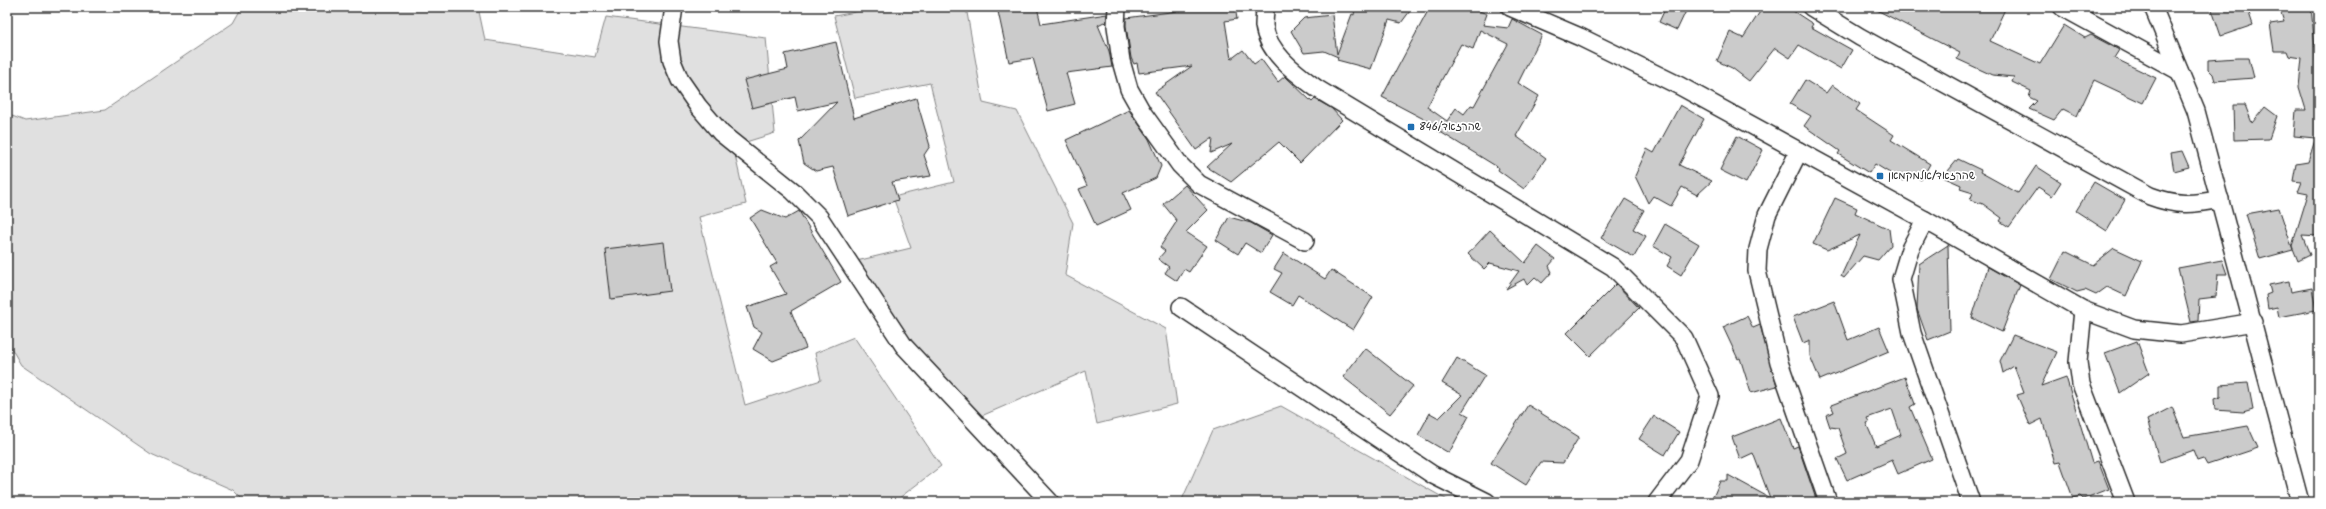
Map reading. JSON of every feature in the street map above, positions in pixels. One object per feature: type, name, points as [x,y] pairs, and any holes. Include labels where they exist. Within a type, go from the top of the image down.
[{"type":"street","points":[[674,7],[669,41],[672,61],[680,80],[698,106],[721,133],[793,191],[819,217],[904,346],[1050,502]]},
{"type":"street","points":[[1117,7],[1116,26],[1119,47],[1130,89],[1142,112],[1180,165],[1199,184],[1305,241]]},
{"type":"street","points":[[1265,7],[1264,27],[1276,53],[1292,70],[1316,88],[1613,267],[1684,338],[1710,396],[1689,460],[1657,502]]},
{"type":"street","points":[[1510,7],[1580,37],[1680,86],[1925,220],[2083,310],[2134,329],[2181,334],[2254,322]]},
{"type":"street","points":[[1811,7],[1860,37],[2150,196],[2165,202],[2190,205],[2220,199]]},
{"type":"street","points":[[2062,7],[2179,71]]},
{"type":"street","points":[[2153,7],[2196,111],[2254,322],[2300,502]]},
{"type":"street","points":[[1799,151],[1767,215],[1758,249],[1757,271],[1779,362],[1828,502]]},
{"type":"street","points":[[1925,220],[1910,249],[1901,279],[1912,333],[1971,502]]},
{"type":"street","points":[[1181,307],[1433,475],[1487,502]]},
{"type":"street","points":[[2083,310],[2078,362],[2081,384],[2126,502]]},
{"type":"shaded area","points":[[242,7],[478,7],[485,40],[595,57],[606,17],[766,38],[775,133],[733,146],[746,204],[699,217],[745,405],[821,380],[815,353],[854,337],[941,466],[894,502],[245,502],[233,490],[151,454],[21,365],[7,341],[7,114],[25,121],[105,110],[233,23]]},
{"type":"shaded area","points":[[882,7],[966,7],[983,103],[1017,111],[1073,223],[1065,275],[1166,329],[1177,404],[1097,424],[1086,371],[979,417],[955,397],[848,263],[911,248],[893,197],[954,182],[930,83],[855,98],[834,16]]},
{"type":"shaded area","points":[[1281,406],[1451,502],[1181,502],[1213,430]]},
{"type":"building","points":[[997,7],[1037,7],[1041,24],[1107,14],[1106,24],[1104,22],[1098,25],[1109,51],[1112,67],[1066,73],[1075,104],[1048,111],[1033,58],[1009,62]]},
{"type":"building","points":[[1185,7],[1235,7],[1237,19],[1225,21],[1231,59],[1243,50],[1254,64],[1261,59],[1278,82],[1285,76],[1312,102],[1315,99],[1331,108],[1342,120],[1300,163],[1279,142],[1231,182],[1207,167],[1232,144],[1211,153],[1213,138],[1196,150],[1155,92],[1192,66],[1139,73],[1137,63],[1134,64],[1131,58],[1126,26],[1126,18],[1185,10]]},
{"type":"building","points":[[1355,7],[1413,7],[1401,23],[1389,20],[1371,69],[1337,60],[1338,57],[1324,51],[1304,53],[1291,31],[1304,18],[1332,15],[1337,54],[1352,14],[1354,15]]},
{"type":"building","points":[[1430,7],[1469,7],[1487,14],[1483,25],[1508,28],[1512,19],[1542,35],[1518,83],[1539,96],[1516,136],[1546,158],[1524,189],[1498,170],[1499,168],[1437,130],[1439,127],[1382,97]],"holes":[[[1480,30],[1508,44],[1474,106],[1471,105],[1464,114],[1456,108],[1447,121],[1427,107],[1461,44],[1473,49]]]},
{"type":"building","points":[[1666,7],[1677,7],[1686,11],[1677,30],[1659,22]]},
{"type":"building","points":[[1763,7],[1787,7],[1813,24],[1811,27],[1852,50],[1841,69],[1799,45],[1790,58],[1775,48],[1749,81],[1732,68],[1717,61],[1730,32],[1743,38]]},
{"type":"building","points":[[1871,7],[2006,7],[1990,41],[2040,64],[2064,25],[2085,38],[2091,35],[2119,50],[2114,58],[2156,78],[2143,103],[2094,80],[2077,116],[2063,109],[2054,120],[2029,109],[2037,101],[2029,97],[2031,91],[2012,82],[2014,77],[1992,75],[1957,59],[1960,53]]},
{"type":"building","points":[[2211,7],[2247,7],[2253,25],[2221,36]]},
{"type":"building","points":[[2279,7],[2311,7],[2317,69],[2319,69],[2319,236],[2302,235],[2310,255],[2298,261],[2292,246],[2308,194],[2298,192],[2302,182],[2293,181],[2296,164],[2308,162],[2315,138],[2294,136],[2296,110],[2306,110],[2299,87],[2302,58],[2289,56],[2287,51],[2274,51],[2270,24],[2284,22]]},
{"type":"building","points":[[836,42],[854,118],[916,98],[930,146],[924,155],[931,176],[892,182],[898,200],[848,216],[833,167],[816,171],[804,163],[799,141],[837,102],[798,111],[795,97],[752,108],[744,80],[788,69],[785,54]]},
{"type":"building","points":[[2249,58],[2254,78],[2215,81],[2213,74],[2208,69],[2208,60]]},
{"type":"building","points":[[1805,80],[1826,93],[1832,85],[1860,104],[1856,110],[1894,135],[1891,140],[1930,164],[1921,180],[1909,172],[1903,181],[1875,164],[1869,173],[1838,154],[1840,151],[1804,126],[1811,116],[1790,104]]},
{"type":"building","points":[[1680,105],[1704,119],[1679,165],[1712,181],[1697,195],[1682,187],[1671,206],[1653,196],[1648,203],[1635,176],[1647,149],[1654,153]]},
{"type":"building","points":[[2233,105],[2245,105],[2252,123],[2265,107],[2277,116],[2269,139],[2234,140]]},
{"type":"building","points":[[1129,110],[1149,139],[1161,166],[1156,178],[1123,193],[1131,210],[1096,226],[1079,189],[1087,186],[1066,140]]},
{"type":"building","points":[[1737,136],[1763,150],[1746,183],[1720,170]]},
{"type":"building","points":[[2182,151],[2189,167],[2174,171],[2171,153]]},
{"type":"building","points":[[1958,159],[1981,170],[1980,172],[2018,193],[2036,166],[2061,182],[2052,196],[2038,187],[2009,227],[2000,221],[2002,218],[1983,204],[1970,200],[1973,193],[1960,189],[1961,185],[1943,177]]},
{"type":"building","points":[[2094,182],[2125,200],[2107,231],[2076,211]]},
{"type":"building","points":[[1185,185],[1208,210],[1186,232],[1207,246],[1189,272],[1184,269],[1177,281],[1165,273],[1169,267],[1158,259],[1165,251],[1160,247],[1177,221],[1163,204]]},
{"type":"building","points":[[1835,198],[1857,208],[1855,213],[1889,229],[1891,245],[1878,260],[1863,256],[1844,278],[1841,276],[1860,235],[1827,250],[1813,244]]},
{"type":"building","points":[[1625,199],[1644,210],[1633,229],[1646,236],[1634,257],[1601,238]]},
{"type":"building","points":[[2279,208],[2293,250],[2260,259],[2246,214]]},
{"type":"building","points":[[762,210],[785,219],[799,211],[841,282],[791,311],[806,348],[773,361],[753,349],[762,332],[754,327],[747,307],[786,294],[770,267],[777,263],[750,218]]},
{"type":"building","points":[[1229,217],[1251,223],[1272,235],[1261,253],[1245,243],[1238,254],[1216,240]]},
{"type":"building","points":[[1665,224],[1699,244],[1681,275],[1667,266],[1672,257],[1653,246]]},
{"type":"building","points":[[1490,230],[1525,263],[1538,246],[1555,259],[1549,266],[1552,272],[1542,283],[1535,277],[1527,285],[1524,279],[1506,289],[1519,271],[1490,263],[1484,269],[1468,254]]},
{"type":"building","points":[[664,242],[670,291],[611,299],[605,249]]},
{"type":"building","points":[[1948,245],[1950,331],[1928,340],[1917,309],[1919,264]]},
{"type":"building","points":[[2114,248],[2142,261],[2126,296],[2107,287],[2096,295],[2085,290],[2077,292],[2051,279],[2065,251],[2093,265]]},
{"type":"building","points":[[1284,253],[1325,279],[1331,270],[1373,297],[1353,330],[1298,295],[1292,305],[1270,292],[1282,273],[1274,269]]},
{"type":"building","points":[[2222,260],[2227,274],[2218,274],[2216,297],[2199,299],[2198,321],[2191,322],[2178,268]]},
{"type":"building","points":[[1988,267],[2020,285],[2002,332],[1972,318]]},
{"type":"building","points":[[2289,281],[2291,292],[2312,288],[2316,310],[2279,317],[2277,307],[2268,309],[2266,295],[2271,293],[2269,285]]},
{"type":"building","points":[[1616,284],[1639,308],[1590,356],[1567,333]]},
{"type":"building","points":[[1834,301],[1848,340],[1879,327],[1889,351],[1820,380],[1810,356],[1810,340],[1803,343],[1793,317]]},
{"type":"building","points":[[1747,316],[1753,328],[1760,325],[1777,386],[1751,393],[1740,358],[1738,359],[1723,327]]},
{"type":"building","points":[[2013,335],[2057,352],[2041,386],[2066,377],[2092,463],[2098,461],[2109,489],[2083,499],[2080,496],[2073,498],[2060,462],[2055,463],[2042,419],[2030,425],[2017,395],[2024,393],[2014,366],[2003,373],[2000,361]]},
{"type":"building","points":[[2137,341],[2149,373],[2120,393],[2105,353]]},
{"type":"building","points":[[1365,348],[1413,386],[1390,414],[1343,377]]},
{"type":"building","points":[[1457,358],[1485,375],[1462,412],[1469,416],[1449,453],[1418,435],[1430,413],[1439,418],[1462,395],[1442,383]]},
{"type":"building","points":[[1905,377],[1915,404],[1910,407],[1932,459],[1898,474],[1892,460],[1847,480],[1837,459],[1847,454],[1838,428],[1830,427],[1826,415],[1834,412],[1831,405]],"holes":[[[1892,409],[1901,435],[1876,446],[1866,423],[1869,422],[1867,418]]]},
{"type":"building","points":[[2248,383],[2253,409],[2243,412],[2215,410],[2214,399],[2220,397],[2220,385]]},
{"type":"building","points":[[1528,405],[1579,437],[1563,463],[1541,462],[1526,485],[1491,463]]},
{"type":"building","points":[[2172,407],[2184,437],[2248,426],[2258,448],[2207,465],[2203,458],[2197,460],[2193,450],[2160,462],[2147,420]]},
{"type":"building","points":[[1654,416],[1679,432],[1665,455],[1639,439]]},
{"type":"building","points":[[1781,418],[1793,448],[1798,446],[1817,502],[1711,502],[1720,481],[1728,481],[1728,475],[1770,498],[1753,453],[1740,459],[1732,437]]},
{"type":"place","name":"846/שהרזאד","points":[[1411,127]]},
{"type":"place","name":"שהרזאד/אלמקמאן","points":[[1880,176]]}]
